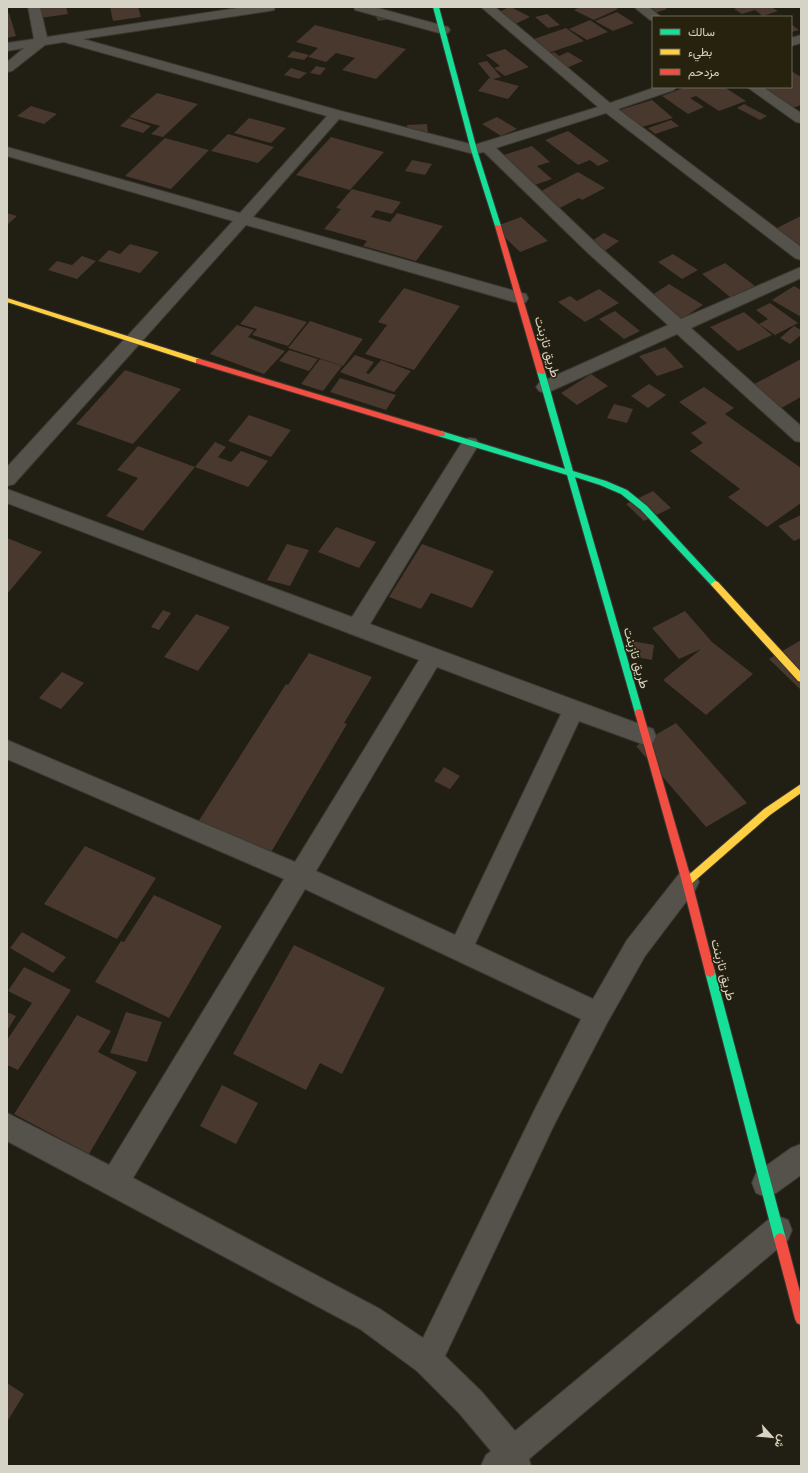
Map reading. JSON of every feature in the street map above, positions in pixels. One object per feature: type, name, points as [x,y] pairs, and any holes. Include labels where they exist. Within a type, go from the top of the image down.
[{"type":"street","points":[[34,7],[41,42]]},
{"type":"street","points":[[174,7],[180,21]]},
{"type":"street","points":[[7,47],[269,7]]},
{"type":"street","points":[[360,7],[443,30]]},
{"type":"street","name":"طريق تازبنت","points":[[436,7],[480,148],[520,298],[687,882],[801,1319]]},
{"type":"street","points":[[487,7],[608,108],[801,255]]},
{"type":"street","points":[[640,7],[654,16]]},
{"type":"street","points":[[64,38],[336,114],[480,148],[801,436]]},
{"type":"street","points":[[7,68],[41,42]]},
{"type":"street","points":[[480,148],[608,108],[666,88]]},
{"type":"street","points":[[755,88],[801,119]]},
{"type":"street","points":[[7,479],[243,219],[336,114]]},
{"type":"street","points":[[7,151],[520,298]]},
{"type":"street","points":[[545,386],[801,272]]},
{"type":"street","points":[[7,300],[132,341],[603,484],[624,492],[644,508],[801,678]]},
{"type":"street","points":[[356,628],[470,444]]},
{"type":"street","points":[[7,496],[645,736]]},
{"type":"street","points":[[115,1182],[432,656]]},
{"type":"street","points":[[460,950],[574,709]]},
{"type":"street","points":[[7,749],[300,875],[598,1014]]},
{"type":"street","points":[[428,1360],[545,1116],[598,1014],[636,948],[687,882],[767,812],[801,788]]},
{"type":"street","points":[[7,1126],[115,1182],[370,1319],[428,1360],[470,1402],[508,1461],[778,1230]]},
{"type":"street","points":[[766,1183],[801,1158]]},
{"type":"building","points":[[66,7],[68,14],[34,19],[32,9]]},
{"type":"building","points":[[110,7],[138,7],[141,17],[113,21]]},
{"type":"building","points":[[509,7],[530,17],[513,25],[493,15]]},
{"type":"building","points":[[576,7],[614,7],[618,9],[594,20],[574,10],[578,8]]},
{"type":"building","points":[[633,7],[664,7],[667,9],[646,16]]},
{"type":"building","points":[[739,7],[771,7],[778,11],[763,16],[755,10],[742,14],[734,9]]},
{"type":"building","points":[[393,11],[397,18],[378,21],[374,13]]},
{"type":"building","points":[[617,12],[634,23],[613,31],[595,21]]},
{"type":"building","points":[[9,13],[16,36],[7,38],[7,14]]},
{"type":"building","points":[[547,14],[560,25],[548,28],[535,17]]},
{"type":"building","points":[[590,20],[608,32],[587,40],[569,29]]},
{"type":"building","points":[[315,25],[406,49],[376,79],[342,70],[355,58],[336,53],[326,62],[308,57],[318,48],[296,42]]},
{"type":"building","points":[[792,25],[799,30],[792,32]]},
{"type":"building","points":[[566,28],[584,41],[542,55],[525,42]]},
{"type":"building","points":[[505,49],[529,67],[505,76],[494,68],[500,66],[486,55]]},
{"type":"building","points":[[293,51],[309,55],[304,60],[287,57]]},
{"type":"building","points":[[554,52],[559,56],[568,52],[583,61],[562,70],[542,57]]},
{"type":"building","points":[[487,61],[501,77],[493,79],[519,86],[508,99],[478,91],[489,78],[491,79],[478,63]]},
{"type":"building","points":[[316,66],[326,68],[320,75],[310,73]]},
{"type":"building","points":[[291,68],[307,73],[299,79],[284,75]]},
{"type":"building","points":[[792,72],[801,77],[801,105],[793,108],[756,88],[792,88]]},
{"type":"building","points":[[683,88],[726,88],[746,101],[719,111],[696,96],[690,98],[704,107],[688,114],[662,96]]},
{"type":"building","points":[[157,93],[198,104],[163,137],[151,134],[160,126],[129,117]]},
{"type":"building","points":[[652,100],[673,118],[638,128],[626,118],[616,121],[607,114]]},
{"type":"building","points":[[744,104],[767,116],[760,120],[737,108]]},
{"type":"building","points":[[31,106],[57,114],[44,124],[17,116]]},
{"type":"building","points":[[497,117],[517,129],[501,136],[482,124]]},
{"type":"building","points":[[129,118],[151,126],[143,133],[120,126]]},
{"type":"building","points":[[249,118],[286,128],[271,143],[234,133]]},
{"type":"building","points":[[671,120],[679,126],[655,134],[648,128]]},
{"type":"building","points":[[427,124],[428,133],[408,134],[407,125]]},
{"type":"building","points":[[568,131],[609,161],[598,166],[590,160],[578,165],[545,140]]},
{"type":"building","points":[[228,134],[274,147],[258,163],[211,151]]},
{"type":"building","points":[[331,137],[384,152],[350,190],[296,175]]},
{"type":"building","points":[[165,138],[209,150],[171,189],[125,176]]},
{"type":"building","points":[[532,146],[550,162],[537,166],[552,179],[529,187],[497,157]]},
{"type":"building","points":[[412,160],[432,164],[425,175],[405,171]]},
{"type":"building","points":[[578,172],[605,188],[582,200],[579,198],[558,209],[535,194]]},
{"type":"building","points":[[352,189],[401,202],[392,214],[376,210],[371,217],[390,222],[397,213],[443,226],[416,261],[363,246],[367,241],[324,229],[341,209],[336,208]]},
{"type":"building","points":[[7,213],[17,216],[7,225]]},
{"type":"building","points":[[801,216],[801,254],[769,232]]},
{"type":"building","points":[[521,217],[548,241],[520,252],[494,227]]},
{"type":"building","points":[[604,233],[619,241],[599,255],[584,246]]},
{"type":"building","points":[[130,244],[159,252],[140,273],[98,261],[109,250],[120,254]]},
{"type":"building","points":[[673,254],[698,270],[682,279],[658,262]]},
{"type":"building","points":[[82,256],[96,261],[77,279],[48,270],[57,261],[72,265]]},
{"type":"building","points":[[725,263],[755,286],[730,297],[702,274]]},
{"type":"building","points":[[669,284],[703,305],[680,320],[646,299]]},
{"type":"building","points":[[794,286],[801,290],[801,317],[772,300]]},
{"type":"building","points":[[404,288],[460,306],[414,370],[365,354],[387,325],[378,322]]},
{"type":"building","points":[[599,289],[619,303],[585,322],[558,302],[570,296],[577,301]]},
{"type":"building","points":[[770,303],[798,323],[775,335],[759,324],[768,319],[756,310]]},
{"type":"building","points":[[255,306],[307,322],[288,346],[252,335],[257,329],[240,324]]},
{"type":"building","points":[[615,311],[640,331],[624,339],[599,319]]},
{"type":"building","points":[[744,312],[772,335],[738,351],[710,327]]},
{"type":"building","points":[[310,321],[363,339],[343,366],[288,348]]},
{"type":"building","points":[[237,325],[254,330],[248,337],[285,351],[264,374],[210,354]]},
{"type":"building","points":[[794,326],[801,330],[801,335],[790,344],[780,338]]},
{"type":"building","points":[[665,347],[684,367],[657,376],[639,356]]},
{"type":"building","points":[[289,350],[318,359],[309,371],[279,361]]},
{"type":"building","points":[[355,355],[374,362],[366,373],[369,374],[381,360],[411,371],[394,392],[340,372]]},
{"type":"building","points":[[320,359],[342,366],[323,391],[301,384]]},
{"type":"building","points":[[801,359],[801,397],[774,412],[745,389]]},
{"type":"building","points":[[125,370],[181,389],[133,444],[76,424]]},
{"type":"building","points":[[591,374],[608,386],[577,405],[561,393]]},
{"type":"building","points":[[340,378],[396,395],[386,410],[330,392]]},
{"type":"building","points":[[649,384],[666,395],[648,408],[631,396]]},
{"type":"building","points":[[704,387],[734,408],[725,414],[801,468],[801,503],[767,527],[728,497],[740,489],[690,451],[703,443],[691,433],[707,423],[679,402]]},
{"type":"building","points":[[614,404],[633,409],[627,423],[607,418]]},
{"type":"building","points":[[249,415],[291,430],[271,457],[228,441]]},
{"type":"building","points":[[215,442],[226,447],[218,457],[231,462],[241,451],[268,461],[248,487],[195,467]]},
{"type":"building","points":[[138,446],[195,467],[143,531],[106,516],[138,478],[117,470]]},
{"type":"building","points":[[653,491],[671,508],[644,521],[626,504]]},
{"type":"building","points":[[801,515],[801,538],[794,541],[778,526]]},
{"type":"building","points":[[336,527],[376,542],[359,568],[318,552]]},
{"type":"building","points":[[7,538],[42,552],[7,594]]},
{"type":"building","points":[[287,544],[309,550],[290,586],[267,580]]},
{"type":"building","points":[[422,544],[494,571],[472,608],[431,593],[421,609],[389,597]]},
{"type":"building","points":[[163,610],[171,613],[159,630],[151,627]]},
{"type":"building","points":[[685,611],[712,642],[753,674],[706,715],[663,680],[701,649],[679,659],[652,628]]},
{"type":"building","points":[[196,614],[230,627],[198,671],[164,657]]},
{"type":"building","points":[[801,640],[801,690],[769,659]]},
{"type":"building","points":[[632,641],[654,645],[652,660],[630,656]]},
{"type":"building","points":[[309,653],[372,677],[344,723],[347,724],[270,854],[198,822],[286,684],[288,685]]},
{"type":"building","points":[[62,672],[84,683],[61,709],[39,698]]},
{"type":"building","points":[[676,723],[747,803],[706,827],[636,746]]},
{"type":"building","points":[[444,767],[460,776],[450,789],[434,781]]},
{"type":"building","points":[[85,846],[156,878],[117,939],[44,904]]},
{"type":"building","points":[[154,895],[222,926],[169,1018],[95,982],[121,941],[124,942]]},
{"type":"building","points":[[22,932],[66,957],[53,973],[10,948]]},
{"type":"building","points":[[294,945],[385,988],[342,1074],[320,1063],[306,1090],[233,1054]]},
{"type":"building","points":[[24,967],[71,990],[18,1070],[7,1065],[7,1040],[32,1003],[8,991]]},
{"type":"building","points":[[7,1012],[16,1016],[7,1031]]},
{"type":"building","points":[[126,1012],[162,1022],[147,1062],[110,1053]]},
{"type":"building","points":[[77,1015],[111,1031],[98,1052],[137,1072],[89,1154],[14,1114]]},
{"type":"building","points":[[222,1085],[258,1103],[236,1144],[200,1126]]},
{"type":"building","points":[[7,1383],[24,1394],[7,1422]]},
{"type":"traffic: fast","points":[[436,7],[474,150],[498,226]]},
{"type":"traffic: fast","points":[[541,372],[639,713]]},
{"type":"traffic: fast","points":[[441,434],[603,483],[624,492],[644,508],[715,584]]},
{"type":"traffic: fast","points":[[710,972],[780,1239]]},
{"type":"traffic: slow","points":[[7,300],[198,361]]},
{"type":"traffic: slow","points":[[715,584],[801,678]]},
{"type":"traffic: slow","points":[[687,882],[767,812],[801,788]]},
{"type":"traffic: jam","points":[[498,226],[541,372]]},
{"type":"traffic: jam","points":[[198,361],[441,434]]},
{"type":"traffic: jam","points":[[639,713],[687,882],[710,972]]},
{"type":"traffic: jam","points":[[780,1239],[801,1319]]}]
